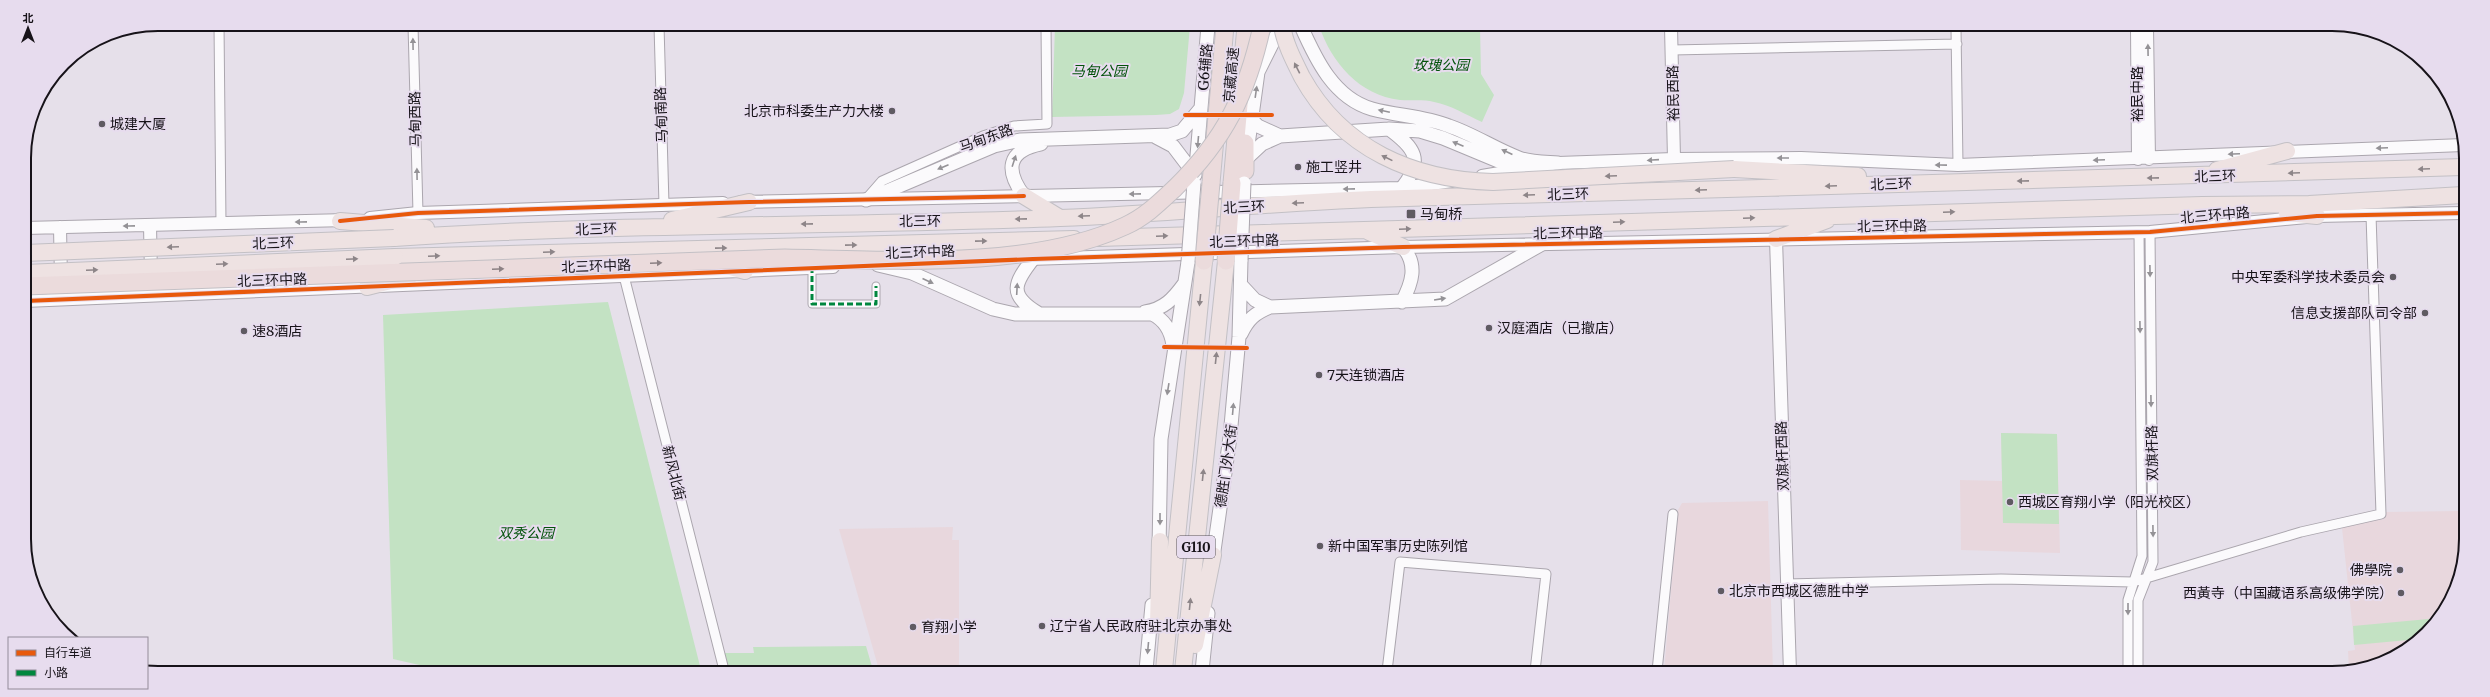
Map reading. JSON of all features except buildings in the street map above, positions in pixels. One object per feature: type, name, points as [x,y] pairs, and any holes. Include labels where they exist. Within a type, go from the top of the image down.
[{"type":"highway","name":"京藏高速","points":[[1200,180],[1224,31]]},
{"type":"highway","points":[[31,286],[785,258],[886,260],[980,257],[1061,247],[1126,225],[1153,209],[1184,179],[1228,125],[1244,91],[1261,31]]},
{"type":"highway","points":[[1284,31],[1296,66],[1311,93],[1329,117],[1370,149],[1399,164],[1432,175],[1468,182],[1493,182],[1734,169],[1954,183]]},
{"type":"highway","name":"京藏高速","points":[[1242,174],[1246,34]]},
{"type":"highway","points":[[2192,177],[2287,151]]},
{"type":"highway","name":"北三环","points":[[31,253],[394,238],[482,232],[1060,218],[1365,199],[2192,177],[2459,167]]},
{"type":"highway","points":[[1234,261],[1242,174]]},
{"type":"highway","points":[[1196,261],[1200,180]]},
{"type":"highway","points":[[1365,199],[1402,188]]},
{"type":"highway","name":"北三环","points":[[31,273],[394,257],[1067,239],[2202,205],[2309,204],[2459,195]]},
{"type":"highway","points":[[1024,196],[1060,218]]},
{"type":"highway","points":[[642,228],[749,202]]},
{"type":"highway","points":[[2202,205],[2317,216]]},
{"type":"highway","points":[[1776,239],[1841,215]]},
{"type":"highway","points":[[340,221],[482,232]]},
{"type":"highway","points":[[1366,230],[1403,247]]},
{"type":"highway","points":[[1033,259],[1067,239]]},
{"type":"highway","points":[[664,249],[745,271]]},
{"type":"highway","points":[[367,287],[496,254]]},
{"type":"highway","name":"G110","points":[[1164,666],[1196,261]]},
{"type":"highway","name":"德胜门外大街","points":[[1183,666],[1234,261]]},
{"type":"highway","points":[[1158,666],[1160,541]]},
{"type":"highway","points":[[1191,666],[1213,555]]},
{"type":"main road","name":"G6辅路","points":[[1200,180],[1201,108],[1208,31]]},
{"type":"main road","points":[[1242,174],[1252,120],[1258,72],[1279,31]]},
{"type":"main road","points":[[1303,31],[1320,66],[1334,86],[1352,100],[1371,109],[1432,120],[1451,126],[1520,158],[1558,163]]},
{"type":"main road","points":[[866,200],[994,146],[1020,140],[1156,137],[1182,131],[1201,108]]},
{"type":"main road","points":[[1252,120],[1258,126],[1280,136]]},
{"type":"main road","points":[[1242,174],[1262,144],[1280,136],[1389,129],[1420,130],[1520,170]]},
{"type":"main road","points":[[1389,129],[1408,143],[1414,155],[1412,176],[1402,188]]},
{"type":"main road","points":[[1156,137],[1173,146],[1200,180]]},
{"type":"main road","points":[[1024,196],[1012,176],[1012,165],[1016,154],[1027,147],[1061,139]]},
{"type":"main road","points":[[1239,337],[1248,320],[1258,312],[1270,307],[1445,299],[1542,244]]},
{"type":"main road","points":[[1402,302],[1412,277],[1410,255],[1403,247]]},
{"type":"main road","points":[[1033,259],[1017,284],[1017,295],[1024,305],[1038,313]]},
{"type":"main road","points":[[878,265],[912,273],[993,309],[1015,314],[1140,312],[1159,310],[1169,303],[1185,282],[1196,261]]},
{"type":"main road","name":"德胜门外大街","points":[[1202,666],[1213,555],[1230,438],[1239,337],[1240,285],[1234,261]]},
{"type":"main road","points":[[1146,666],[1160,541],[1160,439],[1185,282]]},
{"type":"main road","points":[[1240,285],[1255,300],[1270,307]]},
{"type":"main road","points":[[1140,312],[1152,314],[1163,322],[1172,339],[1174,351]]},
{"type":"street","points":[[219,31],[221,224]]},
{"type":"street","name":"马甸西路","points":[[413,31],[418,213]]},
{"type":"street","name":"马甸南路","points":[[659,31],[664,205]]},
{"type":"street","name":"马甸东路","points":[[866,200],[882,182],[983,136],[1014,126],[1047,124],[1046,31]]},
{"type":"street","name":"裕民西路","points":[[1671,31],[1674,159]]},
{"type":"street","points":[[1956,31],[1958,165]]},
{"type":"street","name":"裕民中路","points":[[2137,31],[2143,159]]},
{"type":"street","name":"裕民中路","points":[[2143,159],[2147,31]]},
{"type":"street","points":[[1672,50],[1957,44]]},
{"type":"street","points":[[31,228],[340,221],[418,213],[749,202],[1402,188],[1558,163],[1674,159],[1802,158],[1958,165],[2143,159],[2287,151],[2458,145]]},
{"type":"street","name":"北三环中路","points":[[31,301],[1033,259],[1403,247],[2144,232],[2317,216],[2459,212]]},
{"type":"street","points":[[1786,584],[2001,580],[2134,582],[2301,532],[2381,514],[2371,215]]},
{"type":"street","points":[[150,225],[152,296]]},
{"type":"street","points":[[60,227],[62,299]]},
{"type":"street","points":[[2128,666],[2128,600],[2142,556],[2144,232]]},
{"type":"street","name":"双旗杆路","points":[[2138,666],[2138,600],[2153,562],[2144,232]]},
{"type":"street","name":"双旗杆西路","points":[[1776,239],[1790,666]]},
{"type":"street","points":[[812,268],[812,304],[876,304],[876,286]]},
{"type":"street","name":"新风北街","points":[[624,276],[723,666]]},
{"type":"street","points":[[1658,666],[1673,514]]},
{"type":"street","points":[[1388,666],[1400,562],[1546,574],[1536,666]]},
{"type":"shaded area","name":"西城区育翔小学（阳光校区）","points":[[2001,433],[2057,434],[2060,553],[1961,550],[1960,480],[2002,481]]},
{"type":"shaded area","name":"北京市西城区德胜中学","points":[[1768,501],[1773,666],[1664,666],[1678,510],[1682,503]]},
{"type":"shaded area","name":"西黃寺（中国藏语系高级佛学院）","points":[[2459,511],[2458,556],[2455,572],[2438,610],[2422,629],[2403,645],[2388,653],[2357,664],[2349,665],[2348,651],[2355,650],[2342,528],[2347,525],[2384,519],[2386,512]]},
{"type":"shaded area","name":"育翔小学","points":[[953,527],[952,540],[959,540],[959,666],[878,666],[839,529]]},
{"type":"green space","name":"马甸公园","points":[[1055,31],[1190,31],[1184,93],[1179,109],[1170,114],[1156,115],[1052,117]]},
{"type":"green space","name":"玫瑰公园","points":[[1321,31],[1480,31],[1481,74],[1494,95],[1482,122],[1440,103],[1400,100],[1385,97],[1372,92],[1349,75],[1331,52]]},
{"type":"green space","name":"双秀公园","points":[[608,302],[700,666],[424,666],[393,659],[383,315]]},
{"type":"green space","points":[[2001,433],[2057,434],[2059,524],[2003,523]]},
{"type":"green space","points":[[2431,619],[2422,629],[2409,640],[2354,645],[2353,626]]},
{"type":"green space","points":[[866,646],[872,666],[727,666],[724,653],[754,653],[753,647]]},
{"type":"marked path","points":[[812,267],[812,304],[876,304],[876,286]]},
{"type":"cycle path","points":[[1185,115],[1272,115]]},
{"type":"cycle path","points":[[340,221],[418,213],[749,202],[1024,196]]},
{"type":"cycle path","points":[[31,301],[1033,259],[1403,247],[2150,232],[2317,216],[2459,213]]},
{"type":"cycle path","points":[[1164,347],[1247,348]]},
{"type":"place","name":"北京市科委生产力大楼","points":[[892,111]]},
{"type":"place","name":"城建大厦","points":[[102,124]]},
{"type":"place","name":"施工竖井","points":[[1298,167]]},
{"type":"place","name":"马甸桥","points":[[1411,214]]},
{"type":"place","name":"中央军委科学技术委员会","points":[[2393,277]]},
{"type":"place","name":"信息支援部队司令部","points":[[2425,313]]},
{"type":"place","name":"汉庭酒店（已撤店）","points":[[1489,328]]},
{"type":"place","name":"速8酒店","points":[[244,331]]},
{"type":"place","name":"7天连锁酒店","points":[[1319,375]]},
{"type":"place","name":"西城区育翔小学（阳光校区）","points":[[2010,502]]},
{"type":"place","name":"新中国军事历史陈列馆","points":[[1320,546]]},
{"type":"place","name":"佛學院","points":[[2400,570]]},
{"type":"place","name":"北京市西城区德胜中学","points":[[1721,591]]},
{"type":"place","name":"西黃寺（中国藏语系高级佛学院）","points":[[2401,593]]},
{"type":"place","name":"辽宁省人民政府驻北京办事处","points":[[1042,626]]},
{"type":"place","name":"育翔小学","points":[[913,627]]}]
